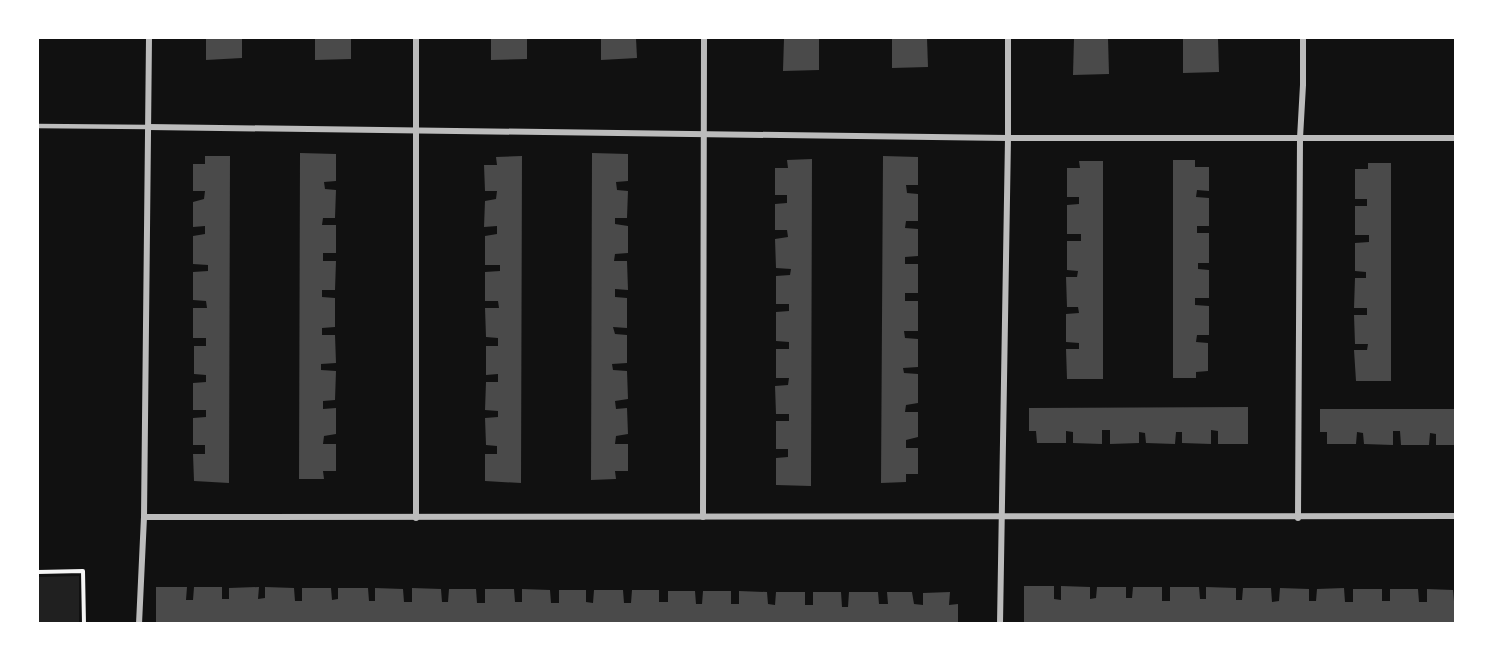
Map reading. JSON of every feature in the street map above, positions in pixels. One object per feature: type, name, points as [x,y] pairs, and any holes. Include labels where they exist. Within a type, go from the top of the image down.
[{"type":"street","points":[[139,624],[144,517],[149,38]]},
{"type":"street","points":[[416,38],[414,131],[416,518]]},
{"type":"street","points":[[703,517],[704,38]]},
{"type":"street","points":[[1000,624],[1008,38]]},
{"type":"street","points":[[1298,518],[1300,138],[1304,85],[1303,38]]},
{"type":"street","points":[[147,127],[1008,138],[1455,138]]},
{"type":"street","points":[[144,517],[1298,518],[1455,516]]},
{"type":"lane","points":[[38,126],[147,127]]},
{"type":"path","points":[[38,572],[84,571],[84,624]]},
{"type":"shaded area","points":[[79,576],[79,623],[38,623],[38,577]]},
{"type":"building","points":[[206,38],[242,38],[242,58],[206,60]]},
{"type":"building","points":[[315,38],[351,38],[351,59],[315,60]]},
{"type":"building","points":[[491,38],[527,38],[527,59],[491,60]]},
{"type":"building","points":[[601,38],[636,38],[637,58],[601,60]]},
{"type":"building","points":[[784,38],[819,38],[819,70],[783,71]]},
{"type":"building","points":[[892,38],[927,38],[928,67],[892,68]]},
{"type":"building","points":[[1074,38],[1108,38],[1109,74],[1073,75]]},
{"type":"building","points":[[1183,38],[1218,38],[1219,72],[1183,73]]},
{"type":"building","points":[[300,153],[336,154],[336,181],[324,182],[325,189],[336,190],[335,218],[323,218],[322,225],[336,225],[336,253],[323,253],[323,261],[336,261],[335,290],[322,290],[322,297],[335,298],[335,327],[322,328],[322,335],[335,335],[336,363],[321,364],[321,370],[336,371],[335,400],[323,401],[323,409],[336,408],[336,434],[324,436],[323,444],[336,444],[336,471],[323,471],[324,479],[299,479]]},
{"type":"building","points":[[592,153],[628,154],[628,181],[616,182],[617,190],[628,191],[627,218],[615,218],[615,224],[628,226],[628,253],[615,254],[614,261],[627,261],[628,290],[615,289],[615,297],[627,298],[627,328],[613,327],[615,334],[627,335],[627,363],[612,364],[613,370],[627,371],[628,399],[615,401],[616,409],[627,408],[628,434],[616,436],[615,444],[628,444],[628,471],[615,471],[616,479],[591,480]]},
{"type":"building","points":[[205,156],[230,156],[229,483],[194,481],[193,454],[205,454],[205,445],[193,445],[193,418],[206,417],[206,410],[193,410],[193,383],[206,382],[206,375],[194,374],[194,346],[206,346],[206,338],[193,338],[193,308],[207,308],[206,301],[193,300],[193,272],[208,271],[208,265],[193,264],[193,236],[205,234],[205,226],[193,227],[193,202],[204,199],[205,191],[193,191],[193,164],[205,164]]},
{"type":"building","points":[[522,156],[521,483],[485,481],[485,454],[497,454],[497,446],[486,445],[485,418],[498,417],[498,411],[485,410],[486,382],[498,382],[498,374],[486,375],[486,346],[498,346],[498,338],[486,337],[485,308],[499,308],[498,301],[485,301],[485,272],[500,271],[500,265],[485,265],[485,236],[497,234],[497,226],[484,227],[485,201],[496,199],[497,191],[485,191],[484,165],[497,165],[496,157]]},
{"type":"building","points":[[883,156],[918,157],[918,185],[906,185],[907,193],[918,194],[918,221],[906,221],[905,228],[918,229],[918,256],[905,257],[905,264],[918,264],[918,293],[905,293],[905,301],[918,301],[918,331],[904,331],[905,338],[918,339],[918,367],[903,368],[904,373],[918,374],[918,403],[906,405],[905,412],[918,412],[918,437],[906,440],[906,448],[918,448],[918,474],[906,474],[906,482],[881,483]]},
{"type":"building","points":[[812,159],[811,486],[776,485],[776,458],[788,457],[788,449],[776,449],[776,421],[789,421],[789,414],[776,414],[775,386],[788,385],[789,378],[776,378],[776,349],[789,349],[789,342],[776,341],[776,312],[789,311],[789,304],[776,304],[776,276],[790,275],[791,269],[776,268],[775,239],[788,237],[787,230],[775,230],[775,204],[787,203],[787,195],[775,195],[775,168],[788,168],[787,160]]},
{"type":"building","points":[[1173,160],[1195,160],[1195,167],[1209,167],[1209,191],[1197,190],[1196,197],[1209,198],[1209,226],[1197,226],[1197,233],[1209,233],[1209,263],[1198,263],[1198,269],[1209,270],[1209,298],[1195,298],[1195,305],[1209,306],[1209,335],[1197,335],[1196,342],[1208,343],[1208,371],[1196,372],[1196,378],[1173,378]]},
{"type":"building","points":[[1079,161],[1103,161],[1103,379],[1067,379],[1066,349],[1079,349],[1079,343],[1066,342],[1066,314],[1079,313],[1078,307],[1067,307],[1066,277],[1077,277],[1078,271],[1067,270],[1067,241],[1081,241],[1081,234],[1067,234],[1067,205],[1079,204],[1079,197],[1067,197],[1067,168],[1080,168]]},
{"type":"building","points":[[1368,163],[1391,163],[1391,381],[1356,381],[1354,350],[1367,350],[1368,344],[1355,344],[1354,315],[1367,315],[1367,308],[1354,308],[1355,278],[1366,278],[1366,272],[1355,271],[1355,243],[1369,242],[1369,235],[1355,235],[1355,206],[1367,206],[1367,199],[1355,199],[1355,169],[1368,169]]},
{"type":"building","points":[[1248,407],[1248,444],[1218,444],[1218,431],[1211,430],[1211,444],[1182,443],[1182,432],[1176,432],[1175,444],[1146,443],[1145,433],[1139,432],[1139,443],[1110,444],[1110,430],[1102,430],[1102,444],[1073,443],[1073,432],[1066,431],[1066,443],[1037,443],[1036,431],[1029,431],[1029,408]]},
{"type":"building","points":[[1320,409],[1456,409],[1456,445],[1436,445],[1436,434],[1430,433],[1429,445],[1401,445],[1400,431],[1393,431],[1393,445],[1364,444],[1363,433],[1357,432],[1356,444],[1327,444],[1327,432],[1320,432]]},
{"type":"building","points":[[1024,586],[1054,586],[1054,599],[1061,600],[1061,586],[1090,587],[1090,599],[1096,598],[1097,587],[1126,587],[1126,598],[1132,598],[1133,587],[1162,587],[1162,601],[1170,601],[1170,587],[1199,587],[1200,599],[1206,599],[1206,587],[1236,588],[1236,600],[1242,600],[1243,588],[1271,588],[1272,602],[1279,601],[1280,588],[1309,589],[1309,601],[1316,601],[1317,589],[1344,588],[1345,602],[1353,602],[1353,589],[1382,589],[1382,601],[1390,601],[1390,589],[1418,589],[1419,602],[1427,602],[1427,589],[1453,590],[1456,624],[1024,623]]},
{"type":"building","points":[[156,587],[187,587],[186,600],[193,600],[194,587],[222,587],[222,599],[229,599],[229,588],[259,587],[258,599],[265,598],[265,587],[294,588],[295,601],[302,601],[302,588],[331,588],[332,600],[338,599],[338,588],[368,588],[369,601],[375,601],[375,588],[403,589],[404,602],[412,602],[412,588],[441,589],[442,602],[448,602],[449,589],[476,589],[477,603],[485,603],[485,589],[514,589],[515,602],[522,602],[522,589],[550,590],[551,603],[559,603],[559,590],[586,590],[586,602],[593,603],[594,590],[623,590],[624,603],[631,603],[632,590],[659,590],[659,602],[668,602],[668,591],[695,591],[696,604],[702,604],[703,591],[731,591],[731,604],[739,604],[739,591],[767,592],[768,604],[775,605],[776,592],[805,592],[805,605],[813,605],[813,592],[841,592],[842,607],[848,607],[849,592],[878,592],[879,604],[888,604],[887,592],[912,592],[914,604],[923,605],[923,593],[950,592],[949,605],[958,604],[958,624],[156,623]]}]
